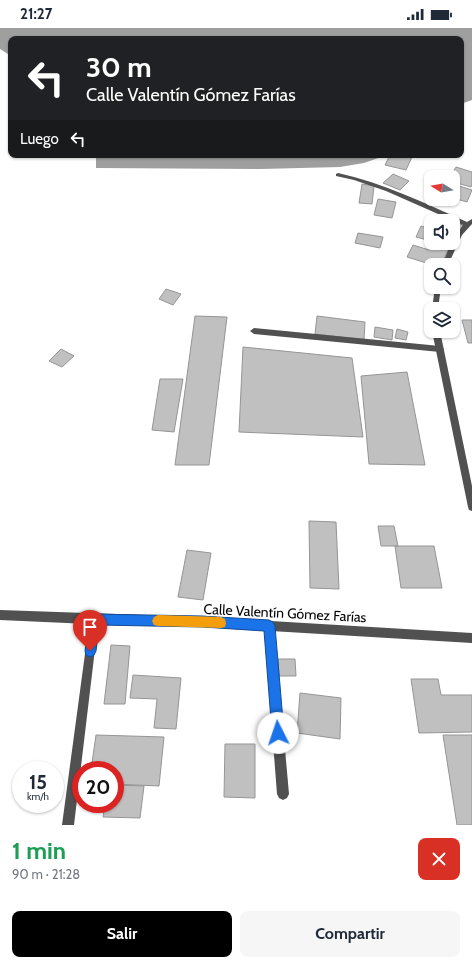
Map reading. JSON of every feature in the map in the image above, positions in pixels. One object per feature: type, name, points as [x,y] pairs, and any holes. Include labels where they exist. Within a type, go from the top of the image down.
[{"type":"street","points":[[338,175],[361,179],[377,184],[469,222],[448,258]]},
{"type":"street","points":[[254,331],[440,349]]},
{"type":"street","points":[[438,338],[472,507]]},
{"type":"street","name":"Calle Valentín Gómez Farías","points":[[0,615],[202,622],[472,638]]},
{"type":"street","points":[[68,825],[94,619]]},
{"type":"street","points":[[269,626],[283,794]]},
{"type":"shaded area","points":[[0,28],[472,28],[472,100],[464,103],[464,36],[8,36],[8,54],[0,49]]},
{"type":"shaded area","points":[[96,158],[378,158],[364,163],[340,167],[261,169],[96,168]]},
{"type":"building","points":[[388,158],[412,158],[406,170],[385,165]]},
{"type":"building","points":[[456,167],[472,172],[471,187],[460,184],[460,170],[454,170]]},
{"type":"building","points":[[393,174],[409,181],[400,190],[383,183]]},
{"type":"building","points":[[362,184],[374,186],[372,204],[359,203]]},
{"type":"building","points":[[460,186],[472,190],[467,202],[460,200]]},
{"type":"building","points":[[378,199],[396,202],[392,218],[374,215]]},
{"type":"building","points":[[460,224],[463,225],[460,231]]},
{"type":"building","points":[[421,226],[424,227],[424,239],[416,237]]},
{"type":"building","points":[[358,233],[383,237],[380,248],[355,243]]},
{"type":"building","points":[[413,245],[424,248],[424,250],[448,250],[444,258],[424,258],[424,262],[407,257]]},
{"type":"building","points":[[166,289],[181,294],[173,305],[159,299]]},
{"type":"building","points":[[195,316],[227,317],[209,465],[175,465]]},
{"type":"building","points":[[317,316],[365,322],[364,340],[315,334]]},
{"type":"building","points":[[462,320],[472,320],[472,343],[468,343]]},
{"type":"building","points":[[375,327],[393,330],[392,340],[374,337]]},
{"type":"building","points":[[397,329],[408,332],[406,340],[395,338]]},
{"type":"building","points":[[243,347],[352,358],[363,437],[239,432]]},
{"type":"building","points":[[61,349],[74,356],[62,367],[49,361]]},
{"type":"building","points":[[407,372],[425,465],[369,464],[361,376]]},
{"type":"building","points":[[160,379],[183,379],[174,432],[152,430]]},
{"type":"building","points":[[309,521],[336,522],[339,589],[310,588]]},
{"type":"building","points":[[378,526],[394,526],[398,546],[381,546]]},
{"type":"building","points":[[395,546],[434,546],[442,588],[401,588]]},
{"type":"building","points":[[187,550],[211,553],[203,600],[178,597]]},
{"type":"building","points":[[111,645],[130,646],[125,704],[104,704]]},
{"type":"building","points":[[278,659],[295,659],[296,676],[279,676]]},
{"type":"building","points":[[133,675],[181,678],[176,729],[154,728],[157,699],[130,698]]},
{"type":"building","points":[[411,679],[438,679],[441,695],[472,695],[472,732],[419,733]]},
{"type":"building","points":[[300,693],[341,698],[340,739],[297,733]]},
{"type":"building","points":[[96,735],[164,737],[159,786],[124,784],[124,761],[92,761]]},
{"type":"building","points":[[443,735],[472,735],[472,825],[457,825]]},
{"type":"building","points":[[225,744],[255,744],[255,798],[224,797]]},
{"type":"building","points":[[124,785],[144,786],[140,818],[103,817],[104,813],[124,813]]},
{"type":"slow traffic","points":[[158,621],[221,623]]},
{"type":"route","points":[[90,651],[94,619],[202,622],[269,626],[278,733]]}]
